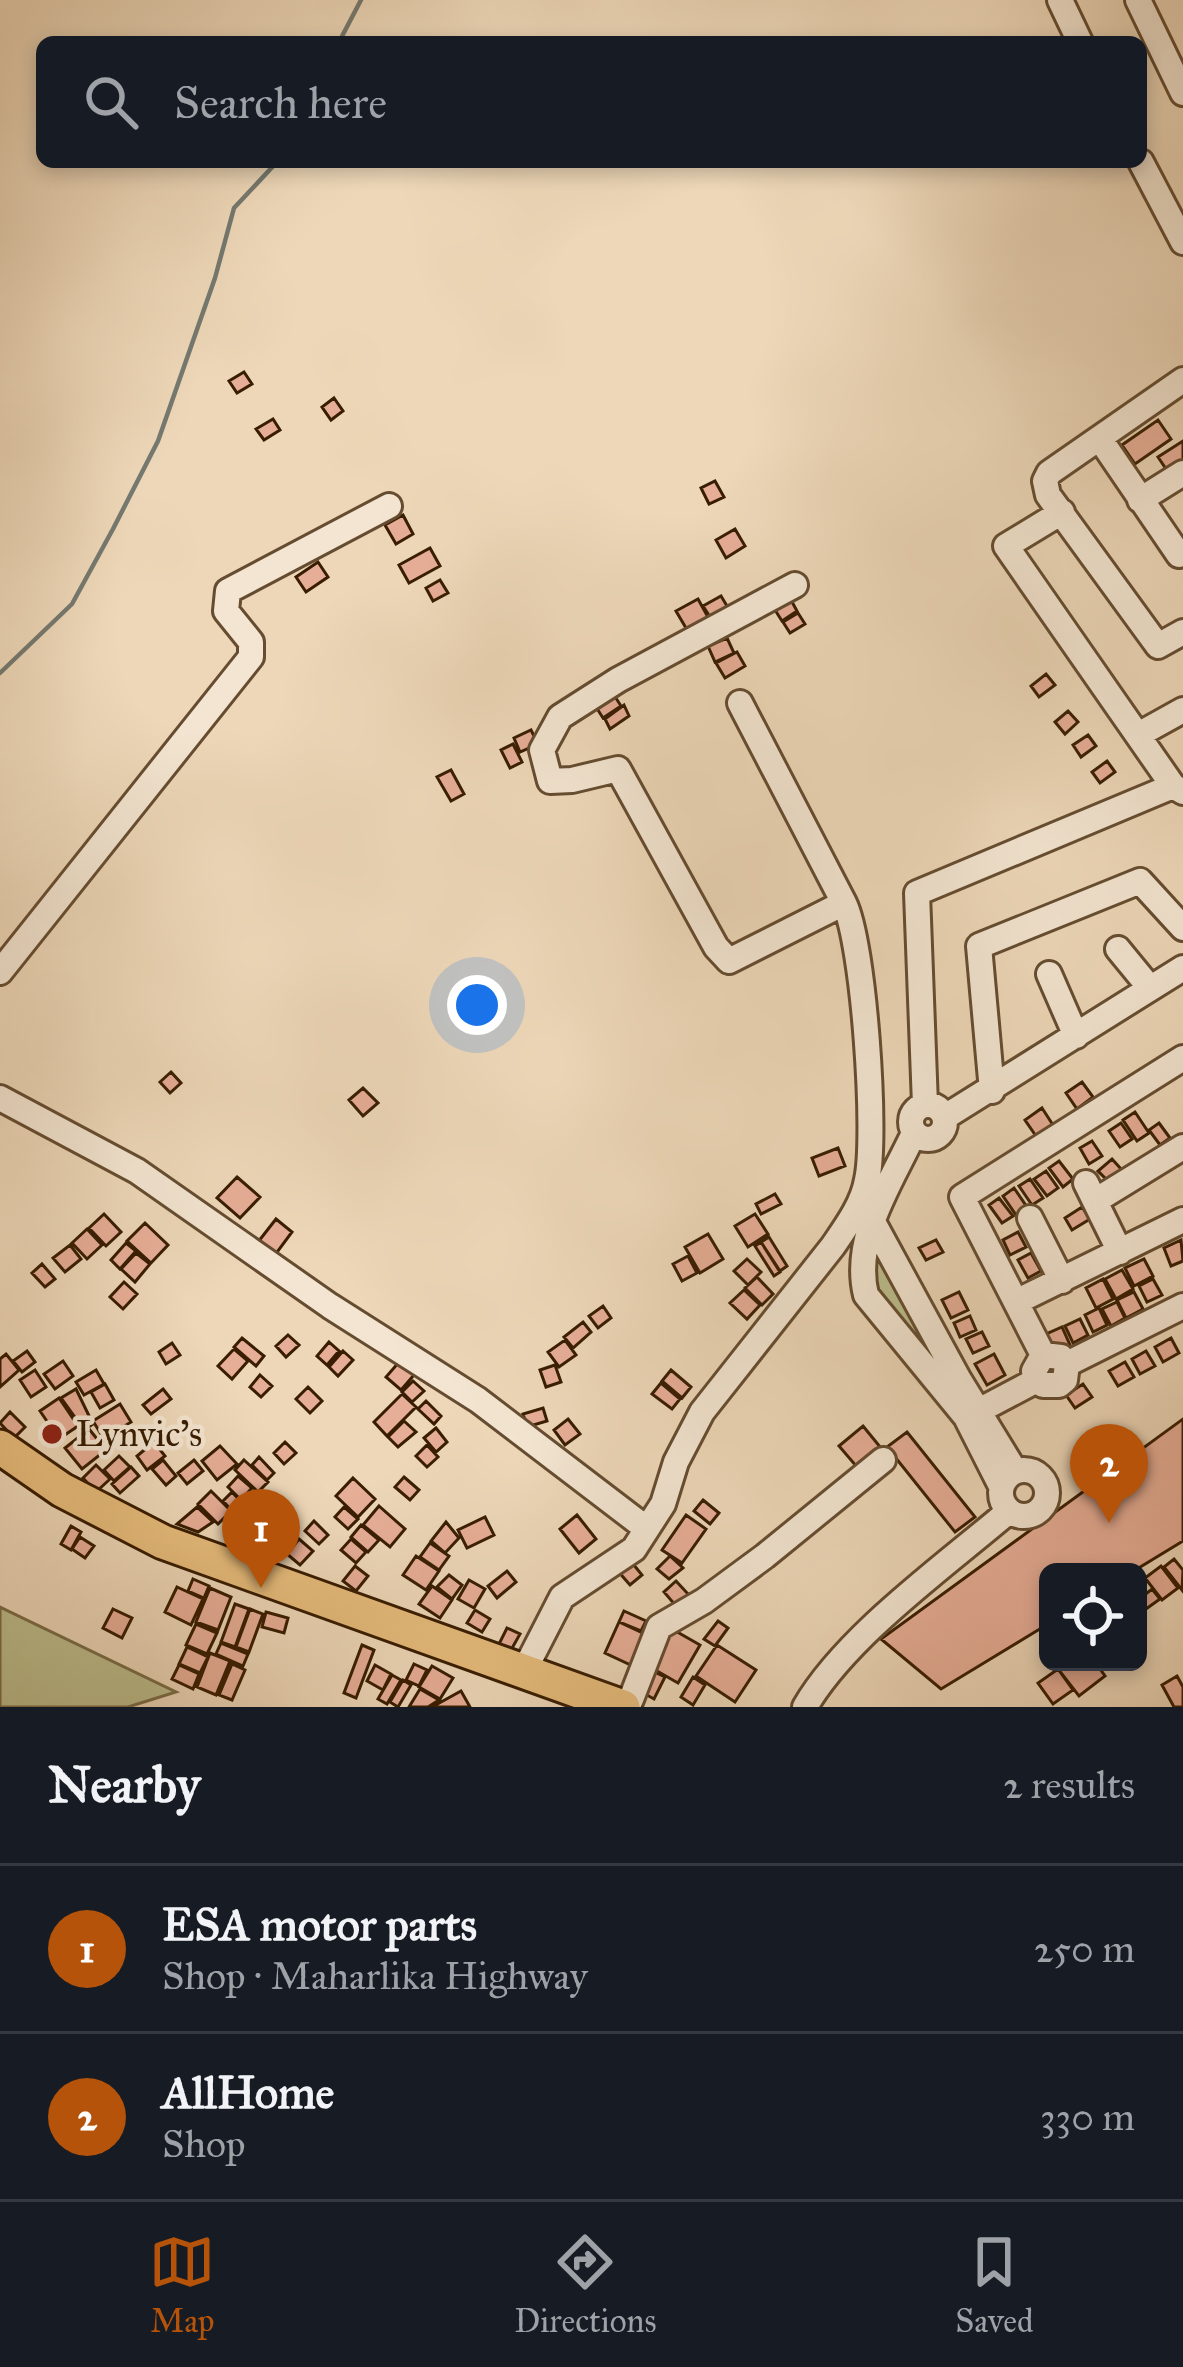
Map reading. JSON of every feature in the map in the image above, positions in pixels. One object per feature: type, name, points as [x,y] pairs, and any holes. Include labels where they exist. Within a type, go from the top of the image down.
[{"type":"highway","points":[[0,1447],[62,1490],[163,1542],[625,1707]]},
{"type":"street","points":[[1060,0],[1077,36]]},
{"type":"street","points":[[1138,0],[1183,93]]},
{"type":"street","points":[[1144,168],[1183,242]]},
{"type":"street","points":[[1183,380],[1048,473],[1048,495],[1158,646],[1183,632]]},
{"type":"street","points":[[1100,439],[1179,555],[1183,553]]},
{"type":"street","points":[[1140,500],[1183,473]]},
{"type":"street","points":[[0,972],[251,657],[251,641],[226,611],[228,591],[388,506]]},
{"type":"street","points":[[973,1413],[866,1295],[860,1271],[873,1222],[914,1133],[922,1138],[940,1135],[917,893],[1178,789],[1006,546],[1062,512]]},
{"type":"street","points":[[795,585],[618,680],[560,717],[544,740],[544,765],[550,781],[618,769],[728,961],[844,904]]},
{"type":"street","points":[[524,1672],[562,1597],[634,1549],[663,1504],[676,1462],[702,1412],[833,1246],[867,1181],[869,1125],[856,937],[792,797],[740,703]]},
{"type":"street","points":[[1138,735],[1183,710]]},
{"type":"street","points":[[992,1091],[979,946],[1140,881],[1183,928]]},
{"type":"street","points":[[1118,950],[1150,988]]},
{"type":"street","points":[[935,1111],[992,1091],[1183,968]]},
{"type":"street","points":[[1048,974],[1076,1036]]},
{"type":"street","points":[[1049,1367],[962,1197],[1183,1058]]},
{"type":"street","points":[[0,1098],[136,1172],[330,1306],[478,1400],[647,1529]]},
{"type":"street","points":[[1120,1252],[1091,1192],[1183,1147]]},
{"type":"street","points":[[1030,1218],[1062,1281]]},
{"type":"street","points":[[1018,1301],[1183,1220]]},
{"type":"street","points":[[873,1222],[1008,1479]]},
{"type":"street","points":[[973,1413],[1049,1367],[1183,1306]]},
{"type":"street","points":[[625,1707],[659,1627],[765,1556],[883,1460]]},
{"type":"street","points":[[1027,1469],[1039,1474],[1048,1496],[1043,1507],[1033,1515],[1009,1511],[1001,1500],[1008,1479],[1027,1469]]},
{"type":"street","points":[[805,1707],[861,1641],[1009,1511]]},
{"type":"green space","points":[[875,1244],[931,1345],[917,1352],[872,1296]]},
{"type":"green space","points":[[0,1607],[176,1692],[128,1707],[0,1707]]},
{"type":"building","points":[[244,372],[252,384],[237,393],[229,381]]},
{"type":"building","points":[[334,398],[343,411],[331,420],[322,407]]},
{"type":"building","points":[[273,419],[280,430],[264,440],[256,429]]},
{"type":"building","points":[[1158,420],[1171,439],[1135,464],[1122,445]]},
{"type":"building","points":[[1183,441],[1183,462],[1168,472],[1158,457]]},
{"type":"building","points":[[715,481],[724,497],[709,504],[701,488]]},
{"type":"building","points":[[403,515],[413,534],[396,544],[385,525]]},
{"type":"building","points":[[735,529],[745,546],[726,558],[716,540]]},
{"type":"building","points":[[430,548],[440,566],[409,583],[399,565]]},
{"type":"building","points":[[318,562],[328,577],[306,592],[296,577]]},
{"type":"building","points":[[440,580],[448,593],[433,601],[426,588]]},
{"type":"building","points":[[721,596],[733,616],[716,626],[703,606]]},
{"type":"building","points":[[698,599],[714,628],[693,640],[676,611]]},
{"type":"building","points":[[791,600],[797,611],[782,621],[775,610]]},
{"type":"building","points":[[798,613],[805,624],[790,633],[783,622]]},
{"type":"building","points":[[727,638],[734,653],[715,662],[708,646]]},
{"type":"building","points":[[737,652],[745,666],[725,678],[716,663]]},
{"type":"building","points":[[1046,674],[1055,685],[1039,697],[1031,686]]},
{"type":"building","points":[[614,695],[621,706],[603,718],[596,707]]},
{"type":"building","points":[[624,705],[629,716],[610,729],[605,719]]},
{"type":"building","points":[[1068,711],[1078,722],[1065,734],[1055,722]]},
{"type":"building","points":[[531,730],[538,744],[520,752],[514,738]]},
{"type":"building","points":[[1088,735],[1096,746],[1081,757],[1073,745]]},
{"type":"building","points":[[513,744],[522,762],[510,768],[501,750]]},
{"type":"building","points":[[1107,761],[1115,772],[1100,783],[1092,772]]},
{"type":"building","points":[[451,770],[464,794],[451,801],[437,777]]},
{"type":"building","points":[[171,1072],[181,1083],[170,1093],[160,1082]]},
{"type":"building","points":[[1082,1082],[1093,1097],[1077,1109],[1066,1093]]},
{"type":"building","points":[[363,1088],[378,1103],[363,1116],[349,1100]]},
{"type":"building","points":[[1042,1108],[1053,1125],[1036,1136],[1025,1120]]},
{"type":"building","points":[[1135,1112],[1149,1133],[1137,1141],[1123,1120]]},
{"type":"building","points":[[1121,1123],[1132,1139],[1120,1147],[1109,1131]]},
{"type":"building","points":[[1159,1123],[1170,1138],[1160,1145],[1149,1130]]},
{"type":"building","points":[[1092,1141],[1102,1156],[1089,1164],[1080,1148]]},
{"type":"building","points":[[838,1148],[845,1166],[819,1176],[812,1158]]},
{"type":"building","points":[[1112,1159],[1122,1170],[1108,1181],[1098,1171]]},
{"type":"building","points":[[1059,1161],[1073,1179],[1063,1187],[1049,1168]]},
{"type":"building","points":[[1046,1171],[1058,1188],[1047,1196],[1034,1179]]},
{"type":"building","points":[[237,1177],[260,1197],[240,1218],[217,1198]]},
{"type":"building","points":[[1030,1179],[1043,1198],[1032,1205],[1019,1186]]},
{"type":"building","points":[[1014,1188],[1029,1210],[1018,1218],[1003,1196]]},
{"type":"building","points":[[775,1194],[781,1204],[761,1214],[756,1204]]},
{"type":"building","points":[[999,1198],[1013,1216],[1002,1223],[989,1205]]},
{"type":"building","points":[[1082,1207],[1090,1219],[1072,1230],[1065,1218]]},
{"type":"building","points":[[104,1214],[121,1232],[106,1246],[89,1228]]},
{"type":"building","points":[[755,1214],[768,1234],[748,1247],[735,1226]]},
{"type":"building","points":[[276,1219],[292,1232],[275,1255],[258,1242]]},
{"type":"building","points":[[145,1223],[168,1245],[151,1263],[127,1241]]},
{"type":"building","points":[[87,1229],[102,1245],[87,1259],[72,1243]]},
{"type":"building","points":[[1018,1232],[1026,1247],[1010,1255],[1003,1240]]},
{"type":"building","points":[[708,1234],[723,1259],[700,1273],[685,1247]]},
{"type":"building","points":[[769,1237],[787,1266],[780,1271],[761,1242]]},
{"type":"building","points":[[936,1240],[943,1252],[926,1260],[919,1248]]},
{"type":"building","points":[[1181,1240],[1183,1261],[1171,1266],[1164,1248]]},
{"type":"building","points":[[761,1242],[780,1272],[774,1276],[755,1246]]},
{"type":"building","points":[[126,1243],[136,1251],[120,1269],[111,1260]]},
{"type":"building","points":[[70,1245],[81,1259],[65,1272],[53,1258]]},
{"type":"building","points":[[136,1253],[150,1264],[135,1282],[121,1269]]},
{"type":"building","points":[[1031,1253],[1041,1271],[1028,1278],[1018,1260]]},
{"type":"building","points":[[688,1256],[697,1273],[682,1281],[673,1264]]},
{"type":"building","points":[[747,1259],[761,1272],[748,1285],[734,1271]]},
{"type":"building","points":[[1144,1259],[1153,1276],[1134,1286],[1125,1268]]},
{"type":"building","points":[[42,1264],[55,1279],[45,1287],[32,1273]]},
{"type":"building","points":[[1122,1270],[1133,1289],[1116,1299],[1105,1279]]},
{"type":"building","points":[[757,1277],[773,1294],[762,1305],[745,1288]]},
{"type":"building","points":[[1103,1279],[1113,1299],[1096,1308],[1086,1288]]},
{"type":"building","points":[[1153,1279],[1162,1295],[1147,1302],[1139,1286]]},
{"type":"building","points":[[124,1282],[137,1294],[123,1309],[110,1297]]},
{"type":"building","points":[[744,1290],[760,1305],[747,1319],[730,1303]]},
{"type":"building","points":[[959,1292],[968,1310],[951,1318],[942,1300]]},
{"type":"building","points":[[1134,1292],[1143,1309],[1126,1318],[1117,1300]]},
{"type":"building","points":[[1117,1302],[1125,1318],[1111,1326],[1102,1309]]},
{"type":"building","points":[[603,1306],[611,1318],[598,1328],[589,1316]]},
{"type":"building","points":[[1099,1308],[1107,1325],[1093,1332],[1085,1315]]},
{"type":"building","points":[[970,1316],[976,1330],[960,1337],[954,1323]]},
{"type":"building","points":[[1080,1319],[1088,1335],[1073,1343],[1065,1326]]},
{"type":"building","points":[[583,1322],[591,1332],[573,1348],[564,1337]]},
{"type":"building","points":[[1062,1327],[1070,1345],[1053,1353],[1044,1335]]},
{"type":"building","points":[[982,1332],[989,1346],[973,1353],[966,1339]]},
{"type":"building","points":[[288,1335],[299,1345],[286,1357],[276,1346]]},
{"type":"building","points":[[242,1338],[264,1356],[256,1366],[234,1347]]},
{"type":"building","points":[[1171,1338],[1179,1353],[1163,1362],[1155,1347]]},
{"type":"building","points":[[565,1340],[576,1355],[559,1367],[548,1352]]},
{"type":"building","points":[[329,1342],[339,1351],[327,1365],[317,1356]]},
{"type":"building","points":[[172,1343],[180,1355],[166,1364],[159,1352]]},
{"type":"building","points":[[234,1349],[248,1361],[232,1379],[218,1366]]},
{"type":"building","points":[[27,1351],[35,1362],[22,1372],[13,1361]]},
{"type":"building","points":[[343,1351],[353,1360],[338,1376],[329,1367]]},
{"type":"building","points":[[1146,1351],[1155,1366],[1140,1374],[1132,1359]]},
{"type":"building","points":[[6,1354],[19,1370],[0,1387],[0,1359]]},
{"type":"building","points":[[994,1354],[1005,1375],[987,1385],[975,1364]]},
{"type":"building","points":[[63,1361],[73,1376],[55,1389],[44,1374]]},
{"type":"building","points":[[399,1362],[414,1375],[401,1390],[386,1377]]},
{"type":"building","points":[[1125,1362],[1134,1377],[1118,1386],[1109,1371]]},
{"type":"building","points":[[555,1365],[561,1382],[546,1387],[540,1370]]},
{"type":"building","points":[[35,1370],[46,1387],[31,1397],[20,1380]]},
{"type":"building","points":[[96,1370],[104,1384],[84,1395],[76,1382]]},
{"type":"building","points":[[671,1370],[691,1387],[682,1398],[662,1381]]},
{"type":"building","points":[[260,1375],[272,1386],[261,1397],[250,1387]]},
{"type":"building","points":[[413,1381],[424,1391],[412,1402],[402,1392]]},
{"type":"building","points":[[661,1383],[680,1399],[672,1409],[652,1394]]},
{"type":"building","points":[[105,1384],[114,1400],[100,1408],[91,1392]]},
{"type":"building","points":[[1083,1384],[1092,1397],[1075,1408],[1066,1395]]},
{"type":"building","points":[[308,1387],[322,1401],[310,1413],[296,1399]]},
{"type":"building","points":[[76,1389],[93,1424],[84,1430],[61,1398]]},
{"type":"building","points":[[163,1389],[171,1399],[151,1414],[143,1405]]},
{"type":"building","points":[[402,1394],[416,1407],[387,1436],[374,1422]]},
{"type":"building","points":[[59,1398],[78,1426],[59,1439],[40,1411]]},
{"type":"building","points":[[426,1401],[441,1416],[434,1424],[418,1409]]},
{"type":"building","points":[[120,1404],[131,1422],[104,1439],[93,1421]]},
{"type":"building","points":[[543,1408],[547,1421],[527,1427],[523,1414]]},
{"type":"building","points":[[10,1412],[25,1427],[14,1438],[0,1423]]},
{"type":"building","points":[[568,1419],[580,1434],[565,1445],[554,1430]]},
{"type":"building","points":[[1183,1419],[1183,1541],[1147,1563],[1039,1563],[1039,1629],[941,1689],[881,1639]]},
{"type":"building","points":[[404,1421],[416,1432],[398,1447],[388,1437]]},
{"type":"building","points":[[863,1426],[881,1448],[857,1467],[839,1446]]},
{"type":"building","points":[[436,1428],[447,1442],[436,1452],[424,1438]]},
{"type":"building","points":[[89,1429],[106,1450],[82,1469],[65,1448]]},
{"type":"building","points":[[907,1432],[975,1517],[955,1532],[887,1447]]},
{"type":"building","points":[[154,1442],[165,1456],[147,1470],[137,1456]]},
{"type":"building","points":[[285,1442],[296,1453],[284,1464],[274,1453]]},
{"type":"building","points":[[427,1445],[438,1457],[427,1467],[416,1456]]},
{"type":"building","points":[[220,1446],[237,1464],[217,1480],[202,1461]]},
{"type":"building","points":[[119,1456],[130,1467],[114,1481],[104,1470]]},
{"type":"building","points":[[259,1457],[274,1473],[267,1480],[252,1465]]},
{"type":"building","points":[[163,1460],[176,1476],[166,1485],[152,1469]]},
{"type":"building","points":[[194,1460],[203,1471],[187,1484],[178,1473]]},
{"type":"building","points":[[244,1460],[268,1482],[258,1492],[235,1470]]},
{"type":"building","points":[[96,1465],[110,1479],[96,1492],[83,1478]]},
{"type":"building","points":[[131,1467],[139,1476],[120,1493],[112,1484]]},
{"type":"building","points":[[238,1476],[252,1488],[241,1500],[228,1487]]},
{"type":"building","points":[[404,1477],[419,1490],[410,1500],[395,1487]]},
{"type":"building","points":[[353,1478],[375,1499],[358,1517],[336,1496]]},
{"type":"building","points":[[211,1491],[231,1511],[218,1524],[198,1504]]},
{"type":"building","points":[[232,1492],[245,1506],[236,1515],[223,1501]]},
{"type":"building","points":[[256,1500],[273,1515],[258,1531],[241,1516]]},
{"type":"building","points":[[703,1500],[719,1513],[710,1524],[694,1511]]},
{"type":"building","points":[[379,1506],[405,1529],[390,1547],[363,1525]]},
{"type":"building","points":[[197,1507],[213,1522],[198,1532],[177,1524]]},
{"type":"building","points":[[344,1507],[358,1519],[348,1529],[335,1517]]},
{"type":"building","points":[[577,1515],[596,1539],[579,1553],[560,1529]]},
{"type":"building","points":[[686,1515],[706,1529],[682,1563],[662,1550]]},
{"type":"building","points":[[485,1517],[494,1535],[467,1548],[458,1530]]},
{"type":"building","points":[[314,1521],[328,1535],[319,1544],[305,1531]]},
{"type":"building","points":[[285,1522],[296,1533],[282,1547],[271,1537]]},
{"type":"building","points":[[446,1522],[459,1538],[445,1553],[431,1541]]},
{"type":"building","points":[[361,1525],[379,1540],[368,1552],[351,1537]]},
{"type":"building","points":[[71,1526],[81,1532],[71,1550],[61,1544]]},
{"type":"building","points":[[80,1537],[94,1546],[85,1558],[72,1549]]},
{"type":"building","points":[[299,1539],[313,1551],[300,1565],[287,1554]]},
{"type":"building","points":[[351,1539],[366,1552],[356,1563],[341,1550]]},
{"type":"building","points":[[430,1543],[449,1556],[439,1570],[420,1557]]},
{"type":"building","points":[[416,1556],[439,1571],[426,1590],[403,1575]]},
{"type":"building","points":[[670,1556],[683,1568],[669,1579],[657,1569]]},
{"type":"building","points":[[629,1559],[642,1575],[630,1585],[617,1570]]},
{"type":"building","points":[[1174,1559],[1183,1570],[1182,1590],[1164,1567]]},
{"type":"building","points":[[355,1566],[368,1576],[356,1591],[343,1581]]},
{"type":"building","points":[[1161,1566],[1178,1588],[1162,1600],[1147,1576]]},
{"type":"building","points":[[507,1571],[516,1582],[497,1598],[488,1586]]},
{"type":"building","points":[[449,1575],[462,1585],[452,1599],[437,1587]]},
{"type":"building","points":[[193,1579],[209,1586],[204,1598],[188,1591]]},
{"type":"building","points":[[469,1580],[485,1589],[474,1608],[458,1599]]},
{"type":"building","points":[[676,1581],[689,1595],[676,1606],[664,1592]]},
{"type":"building","points":[[432,1586],[452,1600],[440,1618],[419,1604]]},
{"type":"building","points":[[177,1587],[203,1599],[191,1625],[165,1612]]},
{"type":"building","points":[[210,1588],[231,1597],[218,1630],[196,1622]]},
{"type":"building","points":[[1152,1589],[1160,1599],[1147,1608],[1147,1593]]},
{"type":"building","points":[[235,1604],[249,1609],[235,1647],[221,1642]]},
{"type":"building","points":[[113,1609],[132,1618],[122,1638],[103,1628]]},
{"type":"building","points":[[250,1609],[263,1614],[249,1652],[236,1647]]},
{"type":"building","points":[[475,1610],[490,1619],[482,1632],[467,1623]]},
{"type":"building","points":[[624,1611],[646,1621],[641,1631],[619,1622]]},
{"type":"building","points":[[266,1612],[288,1618],[284,1633],[262,1627]]},
{"type":"building","points":[[718,1621],[728,1628],[715,1646],[704,1639]]},
{"type":"building","points":[[619,1622],[649,1636],[635,1667],[605,1653]]},
{"type":"building","points":[[196,1624],[217,1633],[207,1654],[186,1645]]},
{"type":"building","points":[[507,1628],[520,1634],[511,1650],[499,1644]]},
{"type":"building","points":[[672,1629],[700,1645],[678,1683],[650,1667]]},
{"type":"building","points":[[221,1643],[248,1654],[243,1666],[216,1654]]},
{"type":"building","points":[[362,1645],[374,1650],[356,1698],[344,1693]]},
{"type":"building","points":[[717,1645],[756,1670],[735,1702],[696,1676]]},
{"type":"building","points":[[187,1647],[208,1657],[200,1673],[179,1664]]},
{"type":"building","points":[[210,1653],[230,1661],[216,1695],[197,1687]]},
{"type":"building","points":[[232,1664],[245,1670],[232,1700],[219,1695]]},
{"type":"building","points":[[414,1664],[427,1670],[419,1686],[406,1680]]},
{"type":"building","points":[[179,1665],[199,1674],[193,1689],[172,1679]]},
{"type":"building","points":[[375,1665],[391,1674],[383,1690],[367,1681]]},
{"type":"building","points":[[432,1666],[453,1678],[440,1699],[419,1687]]},
{"type":"building","points":[[648,1669],[665,1677],[654,1699],[638,1690]]},
{"type":"building","points":[[1059,1671],[1073,1690],[1053,1704],[1038,1683]]},
{"type":"building","points":[[1060,1671],[1101,1671],[1105,1676],[1079,1696]]},
{"type":"building","points":[[392,1675],[401,1680],[387,1704],[378,1699]]},
{"type":"building","points":[[1177,1676],[1183,1687],[1183,1707],[1174,1707],[1162,1685]]},
{"type":"building","points":[[693,1677],[705,1685],[693,1705],[681,1697]]},
{"type":"building","points":[[403,1680],[411,1685],[398,1707],[390,1702]]},
{"type":"building","points":[[420,1689],[439,1700],[428,1707],[409,1707]]},
{"type":"building","points":[[461,1691],[470,1707],[432,1707]]},
{"type":"waterway","points":[[342,36],[361,0]]},
{"type":"waterway","points":[[0,673],[72,604],[113,529],[158,441],[215,278],[234,208],[271,168]]},
{"type":"place","name":"Lynvic's","points":[[52,1434]]},
{"type":"place","name":"AllHome","points":[[1109,1523]]},
{"type":"place","name":"ESA motor parts","points":[[261,1588]]}]
